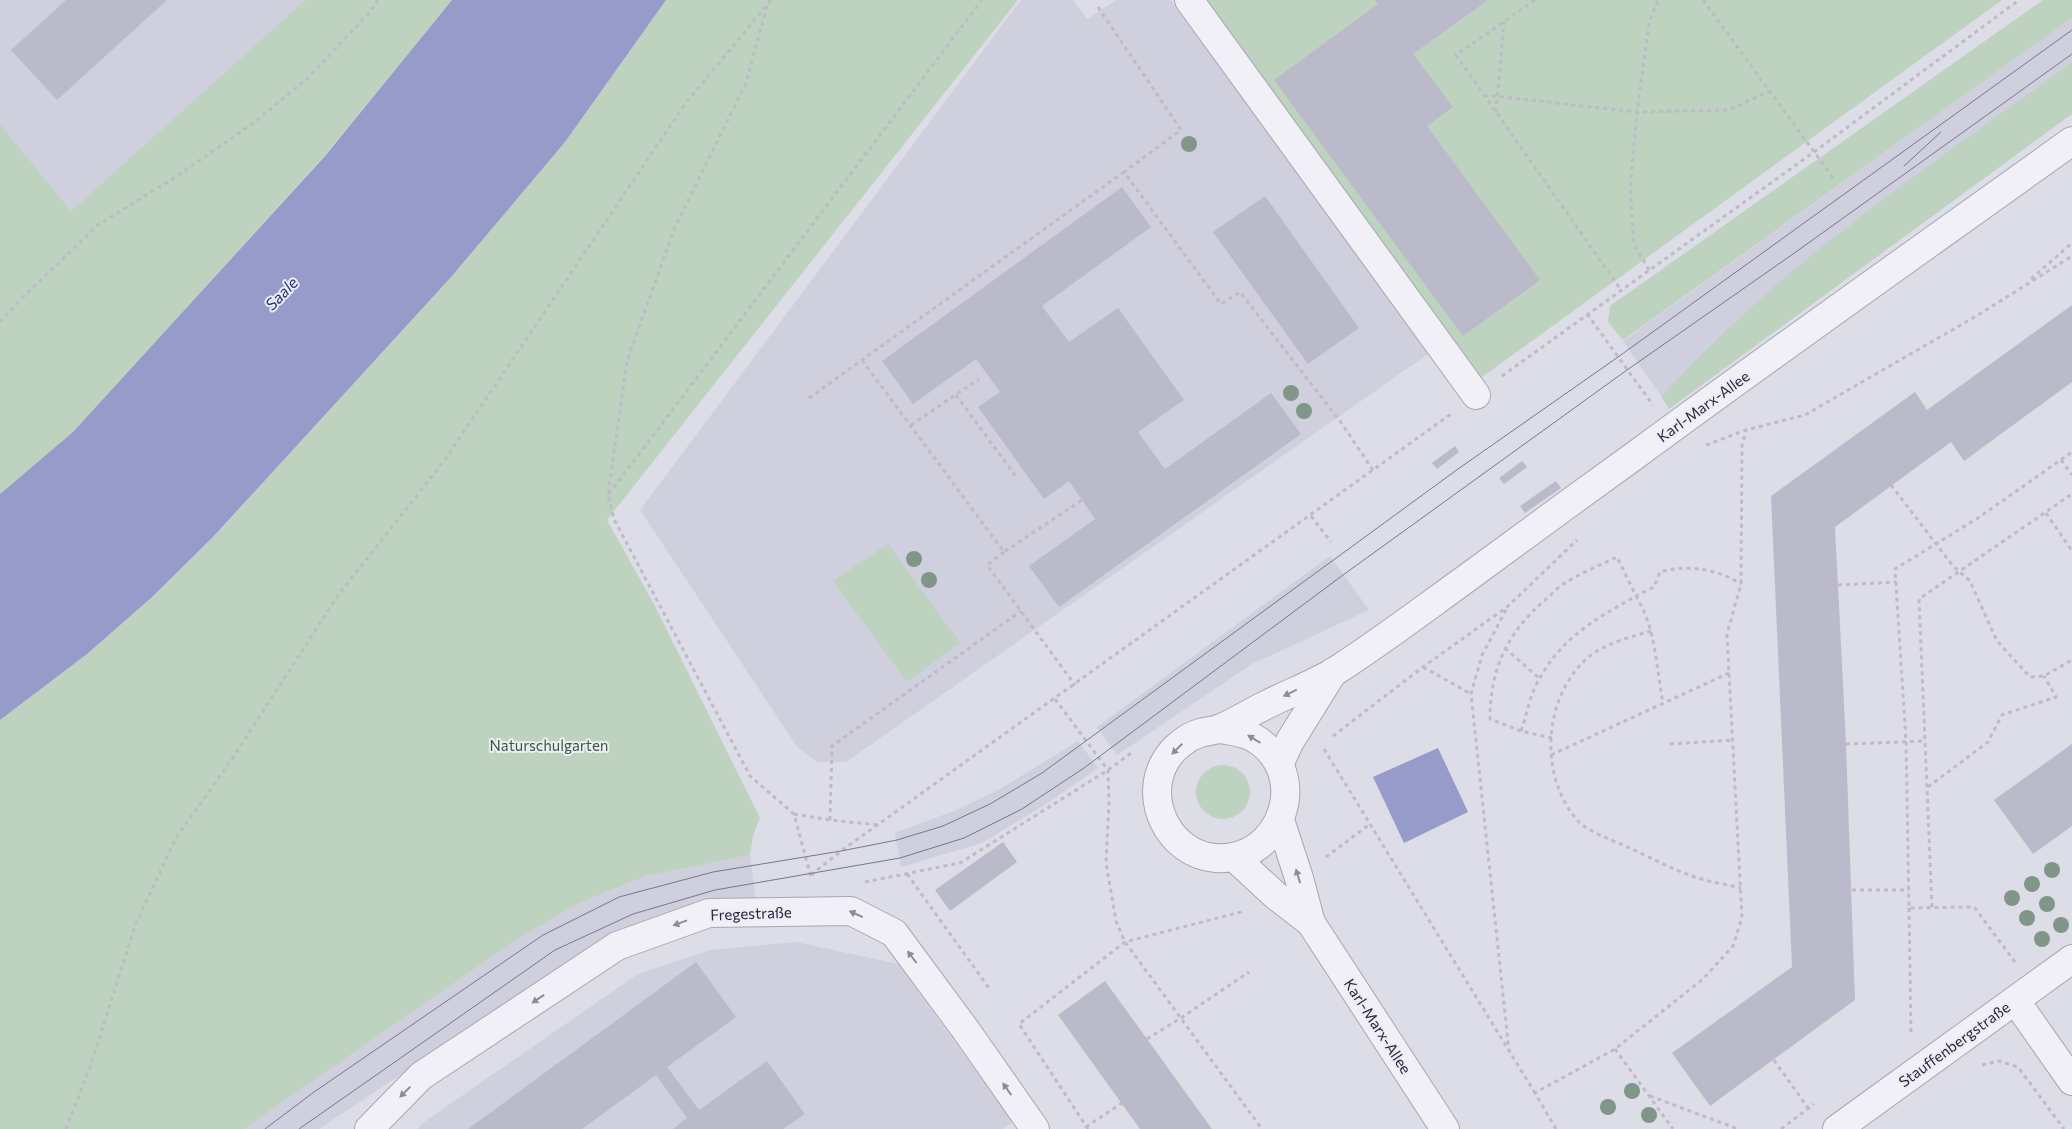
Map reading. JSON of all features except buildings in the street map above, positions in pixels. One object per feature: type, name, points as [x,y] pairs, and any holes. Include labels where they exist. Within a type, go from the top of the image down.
[{"type":"street","points":[[1189,0],[1476,395]]},
{"type":"street","name":"Karl-Marx-Allee","points":[[1220,729],[1238,732],[1255,738],[1268,750],[1279,765],[1285,783],[1285,802],[1280,820],[1269,837],[1253,850],[1234,857],[1212,858],[1192,851],[1175,838],[1163,821],[1157,801],[1158,779],[1166,759],[1181,744],[1199,733],[1220,729],[1334,672],[1404,624],[1679,423],[2072,141]]},
{"type":"street","name":"Karl-Marx-Allee","points":[[1279,765],[1290,741],[1334,672]]},
{"type":"street","name":"Karl-Marx-Allee","points":[[1280,820],[1311,923],[1445,1129]]},
{"type":"street","name":"Karl-Marx-Allee","points":[[1234,857],[1275,895],[1311,923]]},
{"type":"street","name":"Fregestraße","points":[[369,1129],[421,1076],[617,946],[709,913],[851,911],[894,933],[970,1036],[1035,1129]]},
{"type":"street","name":"Stauffenbergstraße","points":[[1836,1129],[2072,959]]},
{"type":"street","points":[[2015,1000],[2072,1081]]},
{"type":"path","points":[[0,322],[25,294],[98,225],[180,174],[252,124],[307,79],[370,12],[378,0]]},
{"type":"path","points":[[66,1129],[90,1067],[136,923],[177,836],[226,768],[339,594],[444,461],[685,104],[771,0]]},
{"type":"path","points":[[608,495],[982,0]]},
{"type":"path","points":[[1535,0],[1456,55],[1621,290]]},
{"type":"path","points":[[1649,270],[1634,244],[1630,189],[1648,23],[1658,0]]},
{"type":"path","points":[[1703,0],[1834,179]]},
{"type":"path","points":[[794,814],[811,875],[879,824],[1076,685],[1587,314],[1814,152],[2019,0]]},
{"type":"path","points":[[767,5],[746,83],[675,227],[627,362],[608,495],[614,519],[750,776],[794,814],[830,820],[879,824]]},
{"type":"path","points":[[809,398],[1181,130],[1098,7]]},
{"type":"path","points":[[1496,112],[1499,97],[1504,22]]},
{"type":"path","points":[[1484,95],[1637,112],[1730,110],[1770,92]]},
{"type":"path","points":[[1124,172],[1221,304],[1240,292],[1340,421],[1373,470]]},
{"type":"path","points":[[2024,286],[2072,243]]},
{"type":"path","points":[[1704,446],[1746,430],[1805,415],[2072,256]]},
{"type":"path","points":[[1587,314],[1656,408]]},
{"type":"path","points":[[862,360],[1004,552]]},
{"type":"path","points":[[911,425],[979,379]]},
{"type":"path","points":[[956,395],[1017,478]]},
{"type":"path","points":[[1535,1093],[1615,1048],[1703,979],[1733,946],[1742,918],[1727,634],[1741,584],[1742,446],[1746,430]]},
{"type":"path","points":[[1910,1036],[1906,741],[1896,569],[1978,518],[2072,452]]},
{"type":"path","points":[[2061,460],[2072,475]]},
{"type":"path","points":[[1891,485],[1952,566],[1970,581],[1997,641],[2030,677],[2044,676],[2072,660]]},
{"type":"path","points":[[1932,907],[1919,599],[2072,494]]},
{"type":"path","points":[[1076,685],[987,565],[1082,500]]},
{"type":"path","points":[[2046,513],[2072,551]]},
{"type":"path","points":[[1311,516],[1330,542]]},
{"type":"path","points":[[1329,739],[1422,668],[1507,607],[1577,540]]},
{"type":"path","points":[[1552,738],[1521,732],[1490,719],[1490,701],[1496,669],[1505,648],[1517,629],[1534,609],[1564,583],[1617,557],[1645,610],[1651,631],[1663,703]]},
{"type":"path","points":[[1521,732],[1536,687],[1550,663],[1574,634],[1595,619],[1654,587],[1660,572],[1696,569],[1719,572],[1741,584]]},
{"type":"path","points":[[1838,586],[1896,582]]},
{"type":"path","points":[[1507,607],[1482,655],[1471,694],[1510,1054]]},
{"type":"path","points":[[830,820],[832,746],[1021,611]]},
{"type":"path","points":[[1651,631],[1618,640],[1592,655],[1568,678],[1554,717],[1550,755],[1559,791],[1580,823],[1606,838],[1693,876],[1740,888]]},
{"type":"path","points":[[1505,648],[1541,680]]},
{"type":"path","points":[[1422,668],[1471,694]]},
{"type":"path","points":[[1550,755],[1730,673]]},
{"type":"path","points":[[1928,787],[1988,742],[2002,715],[2056,697],[2044,676]]},
{"type":"path","points":[[1055,700],[1108,770],[1109,803],[1106,863],[1116,921],[1125,942],[1262,1129]]},
{"type":"path","points":[[1670,744],[1733,740]]},
{"type":"path","points":[[1846,744],[1925,741]]},
{"type":"path","points":[[1322,745],[1556,1129]]},
{"type":"path","points":[[862,882],[960,863],[1108,770],[1137,749]]},
{"type":"path","points":[[1299,878],[1370,824]]},
{"type":"path","points":[[906,873],[991,991]]},
{"type":"path","points":[[1852,890],[1909,890]]},
{"type":"path","points":[[1909,908],[1974,907],[2017,965]]},
{"type":"path","points":[[1122,1103],[1087,1128],[1019,1024],[1125,942],[1248,910]]},
{"type":"path","points":[[1147,1039],[1249,972]]},
{"type":"path","points":[[1615,1048],[1673,1129]]},
{"type":"path","points":[[1774,1060],[1808,1108]]},
{"type":"path","points":[[1977,1066],[1998,1061],[2018,1067],[2064,1129]]},
{"type":"path","points":[[1649,1096],[1738,1129]]},
{"type":"shaded area","points":[[0,0],[305,0],[71,211],[0,124]]},
{"type":"shaded area","points":[[1021,0],[1073,0],[1087,19],[1116,0],[1171,0],[1428,354],[846,762],[817,762],[798,748],[640,510]]},
{"type":"shaded area","points":[[2072,18],[2072,62],[1849,225],[1759,300],[1717,339],[1661,396],[1623,341]]},
{"type":"shaded area","points":[[1330,556],[1369,610],[1252,664],[1117,755],[1097,727]]},
{"type":"shaded area","points":[[1078,741],[1098,768],[1049,802],[982,843],[901,867],[895,833],[959,809],[1000,789]]},
{"type":"shaded area","points":[[750,855],[756,901],[525,992],[319,1129],[244,1129],[516,940],[579,903],[646,876]]},
{"type":"shaded area","points":[[796,942],[898,964],[1013,1122],[1003,1129],[417,1129],[424,1122],[638,974],[711,950]]},
{"type":"green space","points":[[305,0],[452,0],[325,155],[73,432],[0,494],[0,124],[71,211]]},
{"type":"green space","name":"Naturschulgarten","points":[[666,0],[1018,0],[607,520],[655,606],[760,818],[753,836],[750,855],[646,876],[579,903],[516,940],[244,1129],[0,1129],[0,720],[87,654],[151,598],[212,538],[450,277],[565,142]]},
{"type":"green space","points":[[1202,0],[2002,0],[1474,383]]},
{"type":"green space","points":[[2043,0],[2072,0],[2072,18],[1623,340],[1608,322],[1610,306]]},
{"type":"green space","points":[[2072,62],[2072,114],[1669,409],[1661,396],[1733,324],[1795,269],[1872,207]]},
{"type":"green space","points":[[888,544],[960,643],[907,682],[833,581]]},
{"type":"green space","points":[[1218,765],[1228,765],[1238,769],[1246,777],[1250,792],[1246,807],[1238,815],[1228,819],[1218,819],[1208,815],[1200,807],[1196,797],[1196,787],[1200,777],[1208,769]]},
{"type":"water","name":"Saale","points":[[452,0],[666,0],[565,142],[451,277],[212,538],[151,598],[87,654],[0,720],[0,494],[73,432],[325,156]]},
{"type":"water","points":[[1438,748],[1468,812],[1404,843],[1373,777]]},
{"type":"tram line","points":[[265,1129],[314,1092],[543,935],[619,897],[713,872],[897,840],[943,826],[990,804],[1042,773],[1458,469],[1618,357],[2072,30]]},
{"type":"tram line","points":[[299,1129],[555,950],[633,914],[715,890],[900,858],[964,838],[1022,809],[1084,768],[1343,575],[1627,370],[1793,254],[2072,54]]},
{"type":"tram line","points":[[1904,166],[1941,132]]}]
